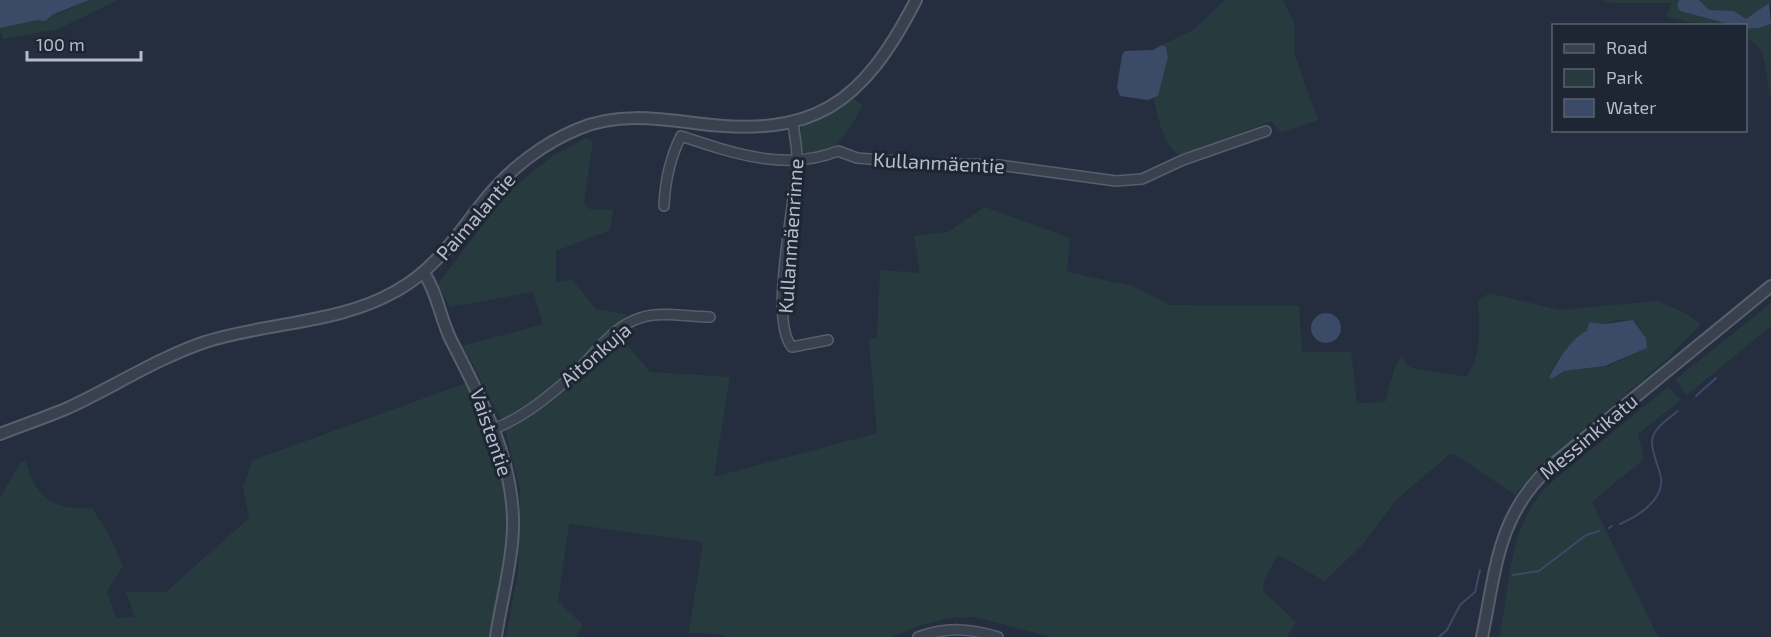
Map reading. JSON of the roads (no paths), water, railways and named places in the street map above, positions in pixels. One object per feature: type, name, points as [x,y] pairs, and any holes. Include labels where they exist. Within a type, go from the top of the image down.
[{"type":"street","name":"Paimalantie","points":[[0,434],[70,406],[202,344],[353,309],[388,296],[424,273],[452,244],[507,175],[553,141],[578,128],[631,118],[752,128],[793,121],[827,109],[870,73],[896,38],[916,0]]},
{"type":"street","name":"Kullanmäenrinne","points":[[793,121],[798,162],[782,292],[784,331],[792,347],[828,340]]},
{"type":"street","name":"Kullanmäentie","points":[[664,206],[673,150],[681,136],[734,153],[798,162],[838,151],[857,158],[921,163],[999,165],[1116,182],[1142,179],[1183,160],[1266,131]]},
{"type":"street","name":"Vaistentie","points":[[424,273],[435,292],[446,330],[472,377],[506,466],[512,502],[513,528],[506,590],[496,637]]},
{"type":"street","name":"Messinkikatu","points":[[1482,637],[1502,538],[1514,511],[1530,486],[1551,466],[1771,286]]},
{"type":"street","name":"Aitonkuja","points":[[493,429],[512,423],[572,375],[601,344],[632,322],[648,316],[710,317]]},
{"type":"street","points":[[918,637],[932,632],[964,629],[998,637]]},
{"type":"water","points":[[0,0],[89,0],[52,15],[45,21],[37,20],[0,28]]},
{"type":"water","points":[[1679,0],[1699,0],[1709,10],[1734,11],[1746,19],[1769,3],[1771,24],[1747,29],[1747,24],[1728,24],[1680,11],[1677,6]]},
{"type":"water","points":[[1162,45],[1166,47],[1168,57],[1158,96],[1148,100],[1120,96],[1117,87],[1122,55],[1125,51],[1153,50]]},
{"type":"water","points":[[1326,313],[1337,317],[1341,328],[1337,339],[1326,343],[1315,339],[1311,328],[1315,317]]},
{"type":"water","points":[[1633,320],[1646,338],[1647,348],[1605,366],[1564,371],[1552,379],[1549,378],[1570,344],[1587,331],[1589,322],[1605,324]]},
{"type":"waterway","points":[[1696,396],[1716,378]]},
{"type":"waterway","points":[[1620,524],[1648,507],[1658,494],[1661,478],[1653,451],[1653,437],[1662,424],[1678,411]]},
{"type":"waterway","points":[[1513,575],[1539,571],[1586,535],[1599,531]]},
{"type":"waterway","points":[[1439,637],[1447,630],[1460,605],[1475,592],[1480,570]]}]
